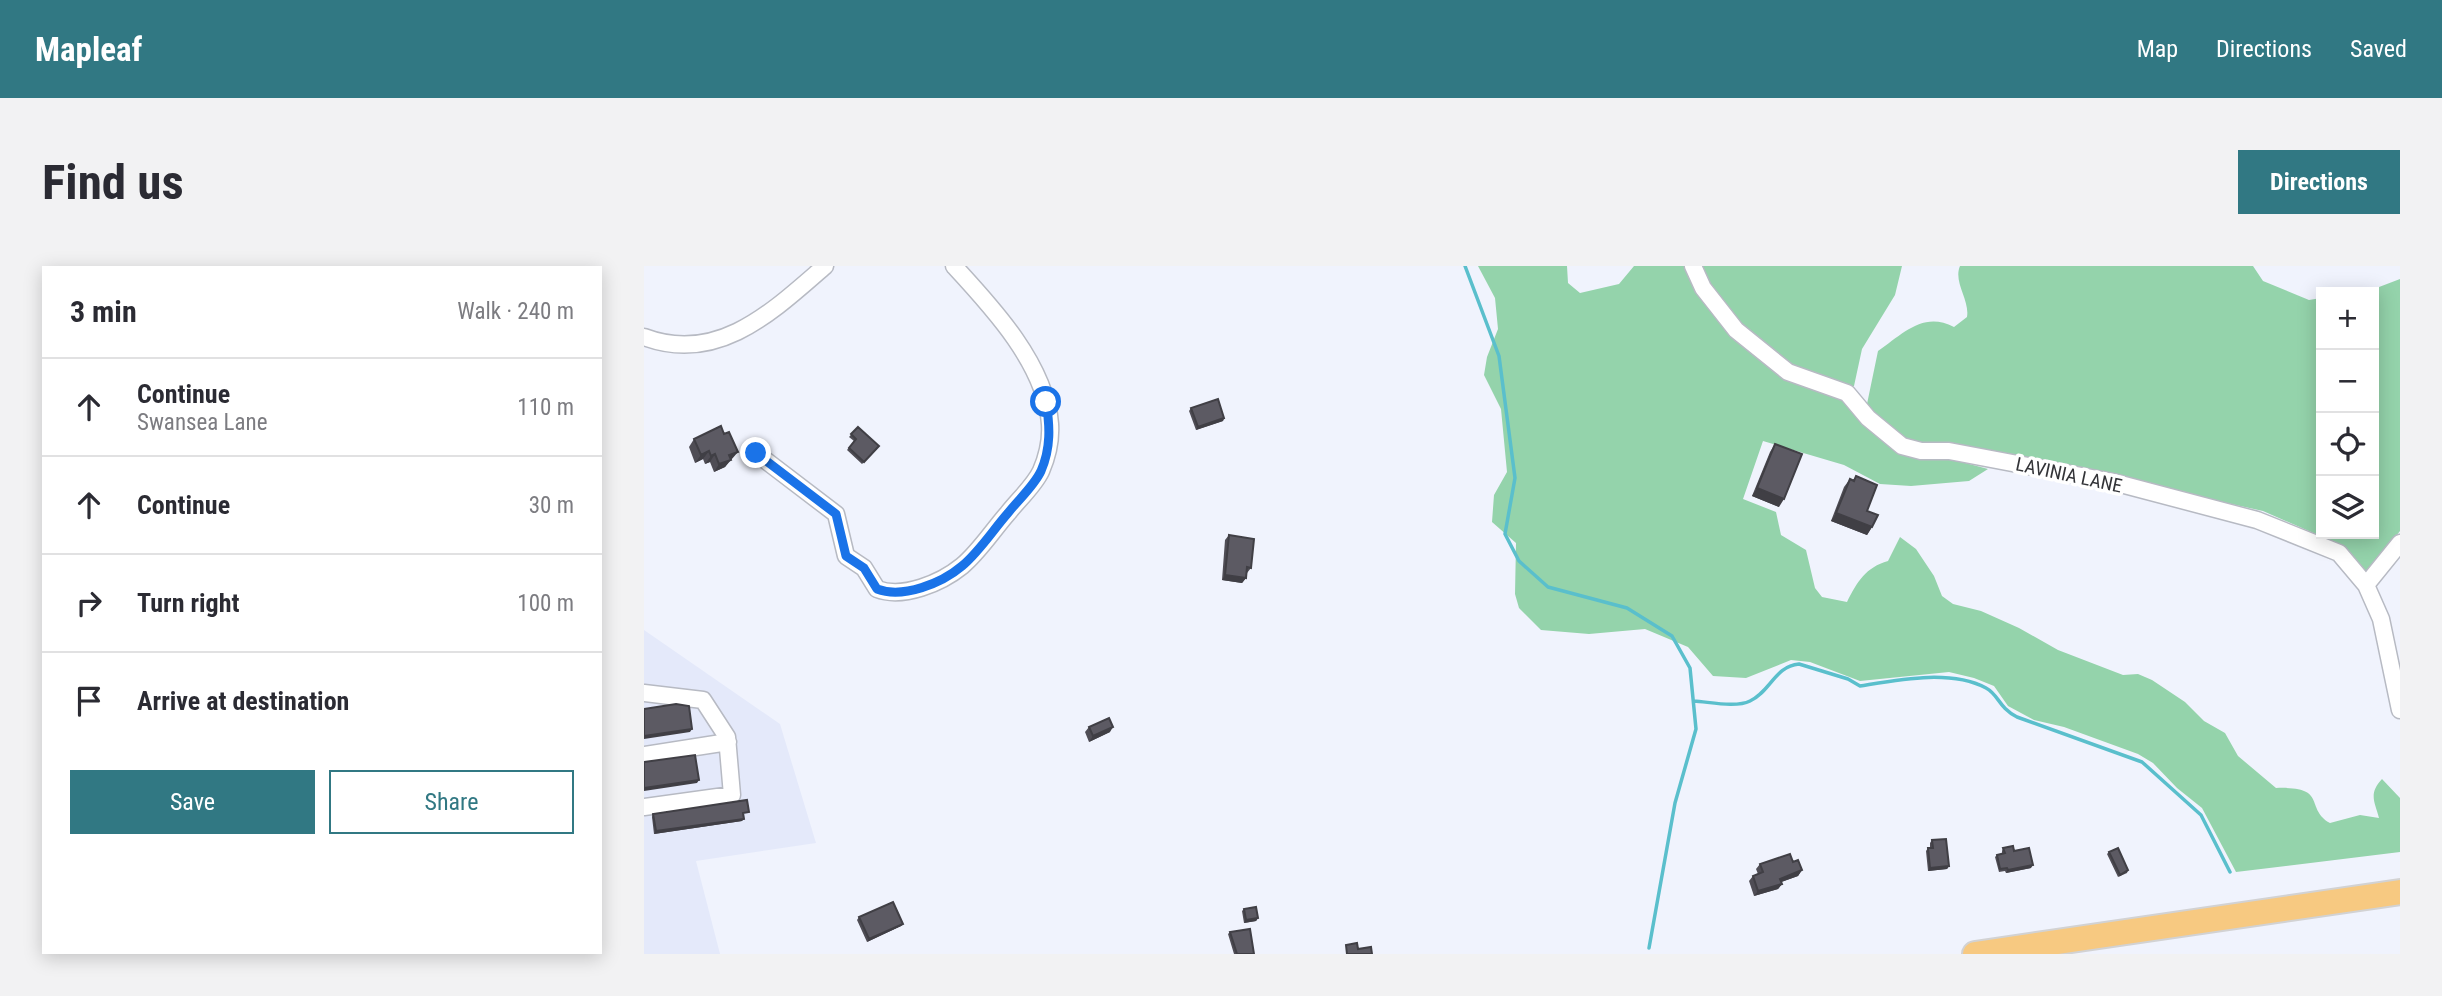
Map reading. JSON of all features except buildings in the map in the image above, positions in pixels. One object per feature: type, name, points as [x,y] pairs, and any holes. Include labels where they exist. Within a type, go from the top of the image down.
[{"type":"highway","points":[[1975,954],[2400,892]]},
{"type":"street","points":[[644,337],[679,344],[717,342],[770,314],[825,266]]},
{"type":"street","points":[[756,453],[836,514],[846,556],[864,568],[877,589],[895,592],[941,579],[963,566],[1040,473],[1047,452],[1050,425],[1046,402],[1036,374],[992,306],[954,266]]},
{"type":"street","name":"LAVINIA LANE","points":[[1693,266],[1703,288],[1736,330],[1788,372],[1847,393],[1868,418],[1902,446],[1921,451],[1949,451],[2113,482],[2257,520],[2339,553],[2366,584],[2381,619],[2400,710]]},
{"type":"street","points":[[2366,584],[2400,543]]},
{"type":"street","points":[[644,693],[703,700],[727,737],[732,795],[644,807]]},
{"type":"street","points":[[644,755],[728,742]]},
{"type":"shaded area","points":[[644,630],[780,724],[816,843],[696,861],[720,954],[644,954]]},
{"type":"green space","points":[[1478,266],[1567,266],[1568,283],[1580,293],[1619,284],[1634,266],[1687,266],[1731,333],[1841,396],[1866,426],[1947,458],[1988,469],[1969,481],[1911,486],[1880,484],[1844,465],[1763,441],[1743,499],[1776,512],[1781,535],[1806,550],[1815,588],[1822,597],[1847,602],[1863,576],[1888,561],[1900,537],[1916,549],[1934,576],[1942,596],[1953,604],[1981,611],[2058,650],[2123,675],[2138,674],[2152,680],[2185,702],[2204,721],[2225,733],[2238,756],[2276,788],[2292,788],[2310,794],[2322,817],[2330,823],[2360,815],[2379,818],[2374,794],[2382,779],[2400,798],[2400,852],[2236,872],[2202,808],[2177,788],[2153,763],[2138,754],[2064,727],[2034,720],[2008,706],[1994,686],[1974,678],[1949,672],[1860,681],[1810,662],[1791,660],[1746,678],[1713,676],[1688,647],[1645,629],[1589,634],[1541,630],[1519,608],[1515,594],[1516,543],[1492,522],[1494,495],[1507,472],[1501,409],[1484,375],[1487,357],[1498,329],[1495,298]]},
{"type":"green space","points":[[1699,266],[1902,266],[1895,295],[1862,349],[1854,386],[1847,389],[1791,369],[1756,335],[1739,325],[1720,297],[1707,285]]},
{"type":"green space","points":[[1960,266],[2253,266],[2263,281],[2309,300],[2316,299],[2316,534],[2263,511],[2005,454],[1905,441],[1874,416],[1867,404],[1878,351],[1923,323],[1943,323],[1954,327],[1967,317],[1958,272]]},
{"type":"green space","points":[[2400,279],[2400,531],[2365,575],[2343,546],[2327,539],[2379,539],[2379,287]]},
{"type":"waterway","points":[[1465,266],[1499,356],[1515,478],[1505,534],[1519,561],[1548,587],[1627,608],[1672,636],[1690,668],[1696,729],[1675,803],[1649,948]]},
{"type":"waterway","points":[[1694,701],[1730,704],[1750,701],[1763,692],[1784,669],[1799,664],[1848,679],[1860,686],[1940,677],[1972,682],[1990,691],[2017,717],[2142,762],[2201,815],[2230,872]]},
{"type":"route","points":[[756,453],[836,514],[846,556],[864,568],[877,589],[885,592],[910,590],[941,579],[963,566],[1040,473],[1047,452],[1050,425],[1046,402]]}]
